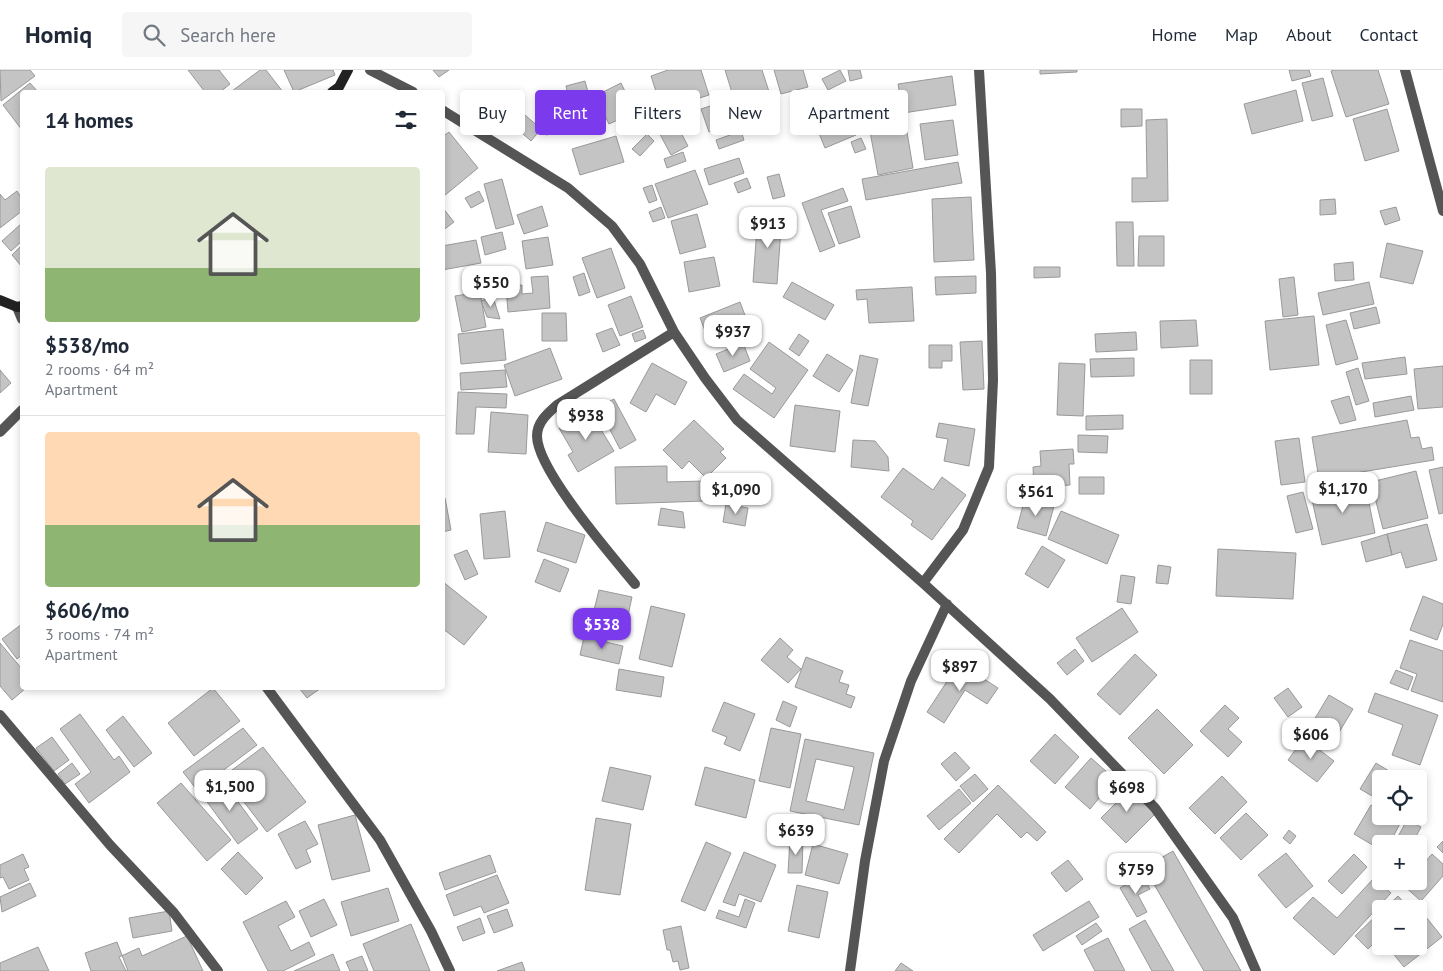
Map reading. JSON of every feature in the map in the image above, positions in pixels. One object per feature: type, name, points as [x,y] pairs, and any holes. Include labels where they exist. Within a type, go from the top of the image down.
[{"type":"street","points":[[335,90],[339,87],[348,70]]},
{"type":"street","points":[[370,70],[409,90]]},
{"type":"street","points":[[923,583],[963,530],[989,467],[993,380],[991,273],[979,70]]},
{"type":"street","points":[[1405,70],[1443,211]]},
{"type":"street","points":[[445,112],[568,188],[612,226],[640,264],[674,332],[704,378],[737,420],[947,604],[1050,699],[1155,808],[1233,918],[1256,971]]},
{"type":"street","points":[[0,300],[20,307]]},
{"type":"street","points":[[635,584],[578,515],[543,459],[537,435],[542,418],[557,404],[674,332]]},
{"type":"street","points":[[0,432],[20,412]]},
{"type":"street","points":[[850,971],[865,861],[884,761],[911,681],[947,604]]},
{"type":"street","points":[[268,690],[380,840],[431,931],[450,971]]},
{"type":"street","points":[[0,715],[110,845],[174,914],[218,971]]},
{"type":"building","points":[[0,70],[30,70],[35,76],[1,101]]},
{"type":"building","points":[[188,70],[219,70],[230,84],[222,90],[203,90]]},
{"type":"building","points":[[260,70],[266,70],[281,90],[233,90]]},
{"type":"building","points":[[284,70],[333,70],[335,75],[299,90],[293,90]]},
{"type":"building","points":[[433,70],[449,70],[439,77]]},
{"type":"building","points":[[668,70],[701,70],[709,95],[700,98],[700,90],[656,90],[651,76]]},
{"type":"building","points":[[725,70],[762,70],[768,90],[731,90]]},
{"type":"building","points":[[774,70],[803,70],[808,87],[790,90],[790,92],[781,94]]},
{"type":"building","points":[[840,70],[846,81],[828,90],[822,79]]},
{"type":"building","points":[[848,70],[860,70],[862,78],[850,81]]},
{"type":"building","points":[[1040,70],[1077,70],[1077,72],[1040,74]]},
{"type":"building","points":[[1289,70],[1309,70],[1311,76],[1292,81]]},
{"type":"building","points":[[1378,70],[1389,104],[1346,117],[1331,71]]},
{"type":"building","points":[[952,76],[956,105],[908,112],[908,90],[899,90],[898,84]]},
{"type":"building","points":[[1323,78],[1333,116],[1312,121],[1302,83]]},
{"type":"building","points":[[585,81],[587,90],[567,90],[566,86]]},
{"type":"building","points":[[30,83],[36,90],[21,90]]},
{"type":"building","points":[[621,83],[624,90],[616,90],[616,121],[609,124],[606,118],[606,90]]},
{"type":"building","points":[[1296,90],[1303,121],[1252,134],[1244,104]]},
{"type":"building","points":[[20,91],[20,127],[3,105]]},
{"type":"building","points":[[710,106],[710,132],[709,132],[701,109]]},
{"type":"building","points":[[1121,109],[1142,109],[1142,126],[1121,127]]},
{"type":"building","points":[[1387,109],[1399,151],[1365,161],[1353,119]]},
{"type":"building","points":[[525,115],[535,124],[536,135],[531,141],[524,135]]},
{"type":"building","points":[[1167,119],[1168,201],[1132,202],[1132,178],[1147,178],[1146,120]]},
{"type":"building","points":[[953,120],[958,155],[925,160],[920,124]]},
{"type":"building","points":[[449,132],[478,168],[445,195],[445,135]]},
{"type":"building","points":[[646,135],[654,141],[640,156],[632,149]]},
{"type":"building","points":[[660,135],[682,135],[688,146],[671,155]]},
{"type":"building","points":[[730,135],[742,135],[744,140],[719,149],[716,140]]},
{"type":"building","points":[[820,135],[856,135],[825,148]]},
{"type":"building","points":[[871,135],[908,135],[913,168],[878,175]]},
{"type":"building","points":[[616,136],[624,162],[580,175],[572,149]]},
{"type":"building","points":[[861,138],[866,149],[855,153],[851,142]]},
{"type":"building","points":[[683,152],[686,161],[667,168],[664,159]]},
{"type":"building","points":[[739,158],[744,173],[709,185],[704,169]]},
{"type":"building","points":[[958,162],[962,183],[866,200],[862,179]]},
{"type":"building","points":[[695,170],[708,204],[668,218],[655,184]]},
{"type":"building","points":[[779,174],[785,196],[773,199],[767,177]]},
{"type":"building","points":[[747,178],[751,188],[738,193],[734,183]]},
{"type":"building","points":[[502,179],[514,224],[496,229],[484,184]]},
{"type":"building","points":[[652,185],[657,200],[649,203],[643,188]]},
{"type":"building","points":[[843,188],[848,201],[821,210],[835,246],[820,252],[802,203]]},
{"type":"building","points":[[17,191],[20,196],[20,213],[0,228],[0,194],[5,200]]},
{"type":"building","points":[[479,191],[484,201],[471,208],[465,198]]},
{"type":"building","points":[[971,197],[974,260],[934,262],[932,199]]},
{"type":"building","points":[[1335,199],[1336,214],[1320,215],[1320,200]]},
{"type":"building","points":[[542,206],[548,226],[524,234],[517,215]]},
{"type":"building","points":[[851,206],[860,237],[839,244],[828,213]]},
{"type":"building","points":[[661,207],[665,218],[653,222],[649,212]]},
{"type":"building","points":[[1396,207],[1400,220],[1385,225],[1380,211]]},
{"type":"building","points":[[445,211],[454,222],[445,229]]},
{"type":"building","points":[[697,214],[706,247],[680,254],[671,221]]},
{"type":"building","points":[[758,214],[782,215],[777,284],[753,282]]},
{"type":"building","points":[[1116,222],[1133,222],[1134,266],[1117,266]]},
{"type":"building","points":[[20,225],[20,243],[11,251],[2,241]]},
{"type":"building","points":[[502,232],[506,249],[485,255],[481,237]]},
{"type":"building","points":[[1139,236],[1164,236],[1164,266],[1138,266]]},
{"type":"building","points":[[548,237],[553,265],[526,269],[522,241]]},
{"type":"building","points":[[476,240],[481,263],[445,269],[445,245]]},
{"type":"building","points":[[1387,243],[1423,251],[1413,284],[1380,277]]},
{"type":"building","points":[[20,247],[20,265],[12,255]]},
{"type":"building","points":[[611,248],[625,288],[597,298],[582,258]]},
{"type":"building","points":[[714,257],[720,286],[689,292],[684,262]]},
{"type":"building","points":[[1353,262],[1354,280],[1335,281],[1334,264]]},
{"type":"building","points":[[1034,267],[1060,267],[1060,277],[1034,278]]},
{"type":"building","points":[[584,273],[590,292],[579,296],[573,277]]},
{"type":"building","points":[[548,276],[550,308],[508,312],[506,287],[522,285],[522,294],[533,293],[531,277]]},
{"type":"building","points":[[976,276],[976,293],[936,295],[935,277]]},
{"type":"building","points":[[1294,277],[1298,315],[1283,317],[1279,279]]},
{"type":"building","points":[[792,282],[834,305],[825,320],[783,297]]},
{"type":"building","points":[[1369,282],[1374,304],[1323,315],[1318,293]]},
{"type":"building","points":[[912,287],[914,321],[869,323],[867,299],[857,300],[856,290]]},
{"type":"building","points":[[480,292],[486,327],[462,332],[455,296]]},
{"type":"building","points":[[631,296],[643,327],[620,336],[608,305]]},
{"type":"building","points":[[493,297],[500,319],[487,317],[481,301]]},
{"type":"building","points":[[740,302],[751,331],[711,346],[700,318]]},
{"type":"building","points":[[1376,307],[1380,323],[1354,329],[1350,313]]},
{"type":"building","points":[[542,313],[566,313],[567,341],[542,341]]},
{"type":"building","points":[[1314,316],[1319,365],[1270,370],[1265,321]]},
{"type":"building","points":[[1196,320],[1198,346],[1161,348],[1160,321]]},
{"type":"building","points":[[1346,320],[1358,359],[1336,365],[1326,325]]},
{"type":"building","points":[[612,328],[620,345],[603,352],[596,334]]},
{"type":"building","points":[[503,329],[506,360],[461,364],[458,334]]},
{"type":"building","points":[[643,330],[646,338],[635,342],[632,334]]},
{"type":"building","points":[[1136,332],[1137,350],[1096,352],[1095,334]]},
{"type":"building","points":[[799,334],[809,341],[799,356],[789,349]]},
{"type":"building","points":[[982,341],[984,389],[963,390],[960,342]]},
{"type":"building","points":[[769,342],[808,370],[774,418],[733,389],[744,374],[772,394],[776,388],[750,369]]},
{"type":"building","points":[[743,343],[750,361],[724,372],[716,354]]},
{"type":"building","points":[[929,345],[952,345],[952,361],[942,361],[942,368],[929,368]]},
{"type":"building","points":[[550,348],[562,379],[515,396],[504,365]]},
{"type":"building","points":[[827,354],[853,370],[839,392],[813,376]]},
{"type":"building","points":[[860,355],[878,359],[868,406],[851,403]]},
{"type":"building","points":[[1405,357],[1407,374],[1365,379],[1362,363]]},
{"type":"building","points":[[1134,358],[1134,376],[1091,377],[1090,359]]},
{"type":"building","points":[[1190,360],[1212,360],[1212,394],[1190,394]]},
{"type":"building","points":[[652,363],[687,382],[675,405],[656,394],[646,412],[630,403]]},
{"type":"building","points":[[1059,363],[1085,364],[1083,416],[1057,415]]},
{"type":"building","points":[[1443,366],[1443,407],[1418,409],[1414,369]]},
{"type":"building","points":[[1358,368],[1369,401],[1356,405],[1346,372]]},
{"type":"building","points":[[0,370],[11,383],[0,393]]},
{"type":"building","points":[[505,370],[507,387],[461,390],[460,373]]},
{"type":"building","points":[[458,392],[507,394],[506,408],[476,407],[474,434],[456,434]]},
{"type":"building","points":[[1349,396],[1356,420],[1340,424],[1331,401]]},
{"type":"building","points":[[1411,396],[1414,410],[1375,417],[1373,403]]},
{"type":"building","points":[[614,399],[636,440],[620,449],[598,407]]},
{"type":"building","points":[[795,405],[840,411],[835,452],[790,446]]},
{"type":"building","points":[[589,410],[614,451],[578,472],[568,455],[573,452],[559,428]]},
{"type":"building","points":[[491,412],[528,415],[526,454],[488,452]]},
{"type":"building","points":[[1123,415],[1123,429],[1086,430],[1086,416]]},
{"type":"building","points":[[694,420],[724,449],[720,452],[726,458],[706,478],[689,461],[682,469],[663,450]]},
{"type":"building","points":[[1407,420],[1411,438],[1419,437],[1422,449],[1432,447],[1434,460],[1319,479],[1312,437]]},
{"type":"building","points":[[939,423],[975,429],[969,466],[944,461],[948,439],[936,437]]},
{"type":"building","points":[[1078,435],[1108,436],[1107,453],[1078,452]]},
{"type":"building","points":[[1299,438],[1305,482],[1281,485],[1275,441]]},
{"type":"building","points":[[853,440],[875,441],[888,457],[889,471],[851,467]]},
{"type":"building","points":[[1073,449],[1074,464],[1069,464],[1070,485],[1034,488],[1033,467],[1041,466],[1040,451]]},
{"type":"building","points":[[667,466],[667,482],[705,481],[705,501],[616,504],[615,467]]},
{"type":"building","points":[[1443,467],[1443,513],[1439,514],[1429,470]]},
{"type":"building","points":[[903,468],[933,490],[942,477],[966,495],[932,540],[911,525],[913,521],[881,497]]},
{"type":"building","points":[[1416,471],[1428,518],[1383,529],[1371,482]]},
{"type":"building","points":[[1079,477],[1104,477],[1104,494],[1079,494]]},
{"type":"building","points":[[1365,483],[1375,533],[1322,545],[1311,495]]},
{"type":"building","points":[[1303,492],[1313,529],[1296,533],[1287,496]]},
{"type":"building","points":[[445,498],[451,530],[445,531]]},
{"type":"building","points":[[1025,498],[1054,506],[1046,536],[1017,528]]},
{"type":"building","points":[[726,504],[748,508],[745,526],[723,522]]},
{"type":"building","points":[[661,508],[683,512],[685,528],[658,525]]},
{"type":"building","points":[[505,511],[510,557],[484,559],[480,514]]},
{"type":"building","points":[[1061,511],[1119,535],[1107,564],[1048,539]]},
{"type":"building","points":[[546,522],[585,535],[576,563],[537,551]]},
{"type":"building","points":[[1427,524],[1437,560],[1406,568],[1401,552],[1392,555],[1387,534]]},
{"type":"building","points":[[1387,534],[1392,555],[1366,562],[1361,542]]},
{"type":"building","points":[[1042,546],[1065,560],[1048,588],[1025,574]]},
{"type":"building","points":[[1218,549],[1296,553],[1293,599],[1216,596]]},
{"type":"building","points":[[467,550],[478,574],[465,580],[454,555]]},
{"type":"building","points":[[544,559],[569,569],[560,592],[535,582]]},
{"type":"building","points":[[1158,565],[1171,567],[1168,584],[1156,583]]},
{"type":"building","points":[[1121,575],[1135,577],[1131,604],[1117,602]]},
{"type":"building","points":[[445,583],[487,617],[464,645],[445,630]]},
{"type":"building","points":[[599,590],[632,597],[624,634],[590,626]]},
{"type":"building","points":[[1423,596],[1443,604],[1443,624],[1437,640],[1410,630]]},
{"type":"building","points":[[651,606],[685,614],[672,667],[639,659]]},
{"type":"building","points":[[1122,608],[1138,632],[1092,662],[1076,638]]},
{"type":"building","points":[[20,626],[20,657],[17,659],[2,639]]},
{"type":"building","points":[[584,637],[623,646],[619,664],[580,655]]},
{"type":"building","points":[[780,638],[793,650],[787,657],[801,669],[788,683],[761,660]]},
{"type":"building","points":[[1410,640],[1443,651],[1443,702],[1411,691],[1417,674],[1400,668]]},
{"type":"building","points":[[0,643],[20,667],[20,690],[24,690],[12,700],[0,686]]},
{"type":"building","points":[[1075,649],[1084,661],[1067,675],[1057,663]]},
{"type":"building","points":[[1135,654],[1157,675],[1120,715],[1097,694]]},
{"type":"building","points":[[806,657],[843,671],[839,682],[849,685],[846,694],[855,697],[851,708],[795,687]]},
{"type":"building","points":[[959,663],[998,688],[987,704],[965,690],[944,723],[927,712]]},
{"type":"building","points":[[619,669],[664,677],[661,697],[616,690]]},
{"type":"building","points":[[1396,670],[1413,677],[1408,690],[1390,683]]},
{"type":"building","points":[[1288,688],[1302,707],[1288,717],[1274,698]]},
{"type":"building","points":[[210,690],[215,690],[240,721],[194,756],[168,723]]},
{"type":"building","points":[[301,690],[318,690],[307,698]]},
{"type":"building","points":[[1375,693],[1438,715],[1420,765],[1392,755],[1403,725],[1368,712]]},
{"type":"building","points":[[1329,695],[1353,709],[1338,734],[1314,720]]},
{"type":"building","points":[[783,701],[797,707],[790,727],[776,720]]},
{"type":"building","points":[[724,702],[755,714],[740,751],[724,744],[727,737],[712,731]]},
{"type":"building","points":[[1225,705],[1239,718],[1228,729],[1242,742],[1228,757],[1200,731]]},
{"type":"building","points":[[1157,709],[1193,745],[1164,774],[1128,738]]},
{"type":"building","points":[[80,714],[114,760],[119,756],[130,772],[89,803],[75,784],[91,772],[60,729]]},
{"type":"building","points":[[123,716],[152,753],[134,767],[106,730]]},
{"type":"building","points":[[243,728],[257,745],[197,790],[183,772]]},
{"type":"building","points":[[771,728],[801,734],[790,788],[759,781]]},
{"type":"building","points":[[1055,734],[1079,757],[1055,784],[1030,761]]},
{"type":"building","points":[[52,737],[69,760],[54,771],[36,748]]},
{"type":"building","points":[[1304,738],[1334,761],[1317,782],[1288,760]]},
{"type":"building","points":[[805,739],[874,753],[859,825],[790,811]],"holes":[[[816,759],[854,767],[844,810],[806,801]]]},
{"type":"building","points":[[263,747],[306,802],[267,832],[224,776]]},
{"type":"building","points":[[955,752],[970,768],[956,781],[941,764]]},
{"type":"building","points":[[1091,758],[1115,779],[1090,809],[1065,787]]},
{"type":"building","points":[[72,763],[80,774],[65,784],[58,774]]},
{"type":"building","points":[[1376,763],[1387,770],[1372,770],[1372,796],[1360,789]]},
{"type":"building","points":[[610,767],[651,776],[643,810],[602,801]]},
{"type":"building","points":[[705,767],[755,780],[746,818],[695,805]]},
{"type":"building","points":[[975,774],[988,789],[973,802],[960,786]]},
{"type":"building","points":[[1222,776],[1247,802],[1215,834],[1189,808]]},
{"type":"building","points":[[222,780],[258,829],[238,844],[202,795]]},
{"type":"building","points":[[1122,782],[1155,814],[1126,843],[1101,818],[1116,803],[1108,795]]},
{"type":"building","points":[[181,783],[231,840],[207,861],[157,803]]},
{"type":"building","points":[[998,785],[1046,832],[1037,841],[1027,832],[1021,838],[997,814],[959,853],[944,839]]},
{"type":"building","points":[[959,789],[971,803],[939,830],[927,816]]},
{"type":"building","points":[[1371,805],[1372,825],[1399,825],[1394,835],[1372,835],[1372,845],[1354,834]]},
{"type":"building","points":[[1246,813],[1268,835],[1241,860],[1220,838]]},
{"type":"building","points":[[355,815],[370,871],[332,880],[318,825]]},
{"type":"building","points":[[596,818],[631,824],[620,895],[585,890]]},
{"type":"building","points":[[305,821],[318,844],[306,850],[311,862],[296,869],[278,834]]},
{"type":"building","points":[[1404,825],[1417,825],[1421,827],[1417,835],[1399,835]]},
{"type":"building","points":[[1289,830],[1296,836],[1290,844],[1283,838]]},
{"type":"building","points":[[790,838],[803,838],[802,873],[788,873]]},
{"type":"building","points":[[1443,841],[1443,853],[1437,847]]},
{"type":"building","points":[[706,842],[731,853],[705,911],[681,901]]},
{"type":"building","points":[[813,844],[848,854],[839,884],[805,875]]},
{"type":"building","points":[[1173,851],[1241,971],[1204,971],[1155,886],[1145,867]]},
{"type":"building","points":[[238,852],[263,878],[246,895],[221,869]]},
{"type":"building","points":[[744,852],[776,865],[761,902],[739,894],[735,906],[723,902]]},
{"type":"building","points":[[1286,853],[1313,886],[1286,908],[1258,875]]},
{"type":"building","points":[[23,854],[29,867],[24,869],[29,880],[9,889],[3,877],[0,878],[0,865]]},
{"type":"building","points":[[1354,854],[1367,867],[1342,894],[1328,881]]},
{"type":"building","points":[[1432,854],[1443,864],[1443,876],[1420,900],[1409,890],[1427,890],[1427,860]]},
{"type":"building","points":[[490,855],[496,872],[445,890],[439,873]]},
{"type":"building","points":[[1068,860],[1083,879],[1066,892],[1051,873]]},
{"type":"building","points":[[497,875],[509,903],[484,913],[481,906],[454,916],[446,895]]},
{"type":"building","points":[[1142,875],[1150,889],[1138,895],[1147,912],[1137,917],[1120,888]]},
{"type":"building","points":[[1372,880],[1372,890],[1388,890],[1391,893],[1385,900],[1372,900],[1372,914],[1334,955],[1293,918],[1313,897],[1337,918]]},
{"type":"building","points":[[30,883],[36,896],[2,912],[0,897]]},
{"type":"building","points":[[797,885],[828,892],[819,938],[788,931]]},
{"type":"building","points":[[388,888],[399,921],[351,936],[341,902]]},
{"type":"building","points":[[1398,896],[1402,900],[1394,900]]},
{"type":"building","points":[[324,899],[337,925],[311,937],[299,911]]},
{"type":"building","points":[[745,899],[755,903],[746,928],[716,918],[719,910],[739,917]]},
{"type":"building","points":[[286,901],[295,917],[278,926],[291,951],[309,942],[315,955],[283,971],[268,971],[243,922]]},
{"type":"building","points":[[1089,901],[1099,917],[1043,951],[1033,935]]},
{"type":"building","points":[[507,909],[513,926],[494,933],[487,916]]},
{"type":"building","points":[[169,911],[172,931],[133,938],[129,918]]},
{"type":"building","points":[[480,918],[485,933],[463,941],[457,927]]},
{"type":"building","points":[[1427,918],[1442,937],[1427,949]]},
{"type":"building","points":[[1145,920],[1174,971],[1152,971],[1129,929]]},
{"type":"building","points":[[1372,920],[1372,945],[1368,949],[1355,936]]},
{"type":"building","points":[[1096,923],[1102,931],[1082,945],[1076,936]]},
{"type":"building","points":[[411,924],[430,971],[374,971],[363,944]]},
{"type":"building","points":[[681,926],[689,968],[680,970],[678,961],[673,962],[670,950],[667,950],[663,930]]},
{"type":"building","points":[[187,936],[203,971],[126,971],[119,957],[139,948],[142,956]]},
{"type":"building","points":[[1108,938],[1125,971],[1095,971],[1084,950]]},
{"type":"building","points":[[117,942],[128,971],[91,971],[85,953]]},
{"type":"building","points":[[38,947],[49,971],[0,971],[0,963]]},
{"type":"building","points":[[333,954],[340,971],[294,971]]},
{"type":"building","points":[[1394,955],[1419,955],[1404,967]]},
{"type":"building","points":[[362,956],[368,971],[350,971],[346,962]]},
{"type":"building","points":[[522,962],[525,971],[497,971]]},
{"type":"building","points":[[901,963],[913,971],[895,971]]}]
